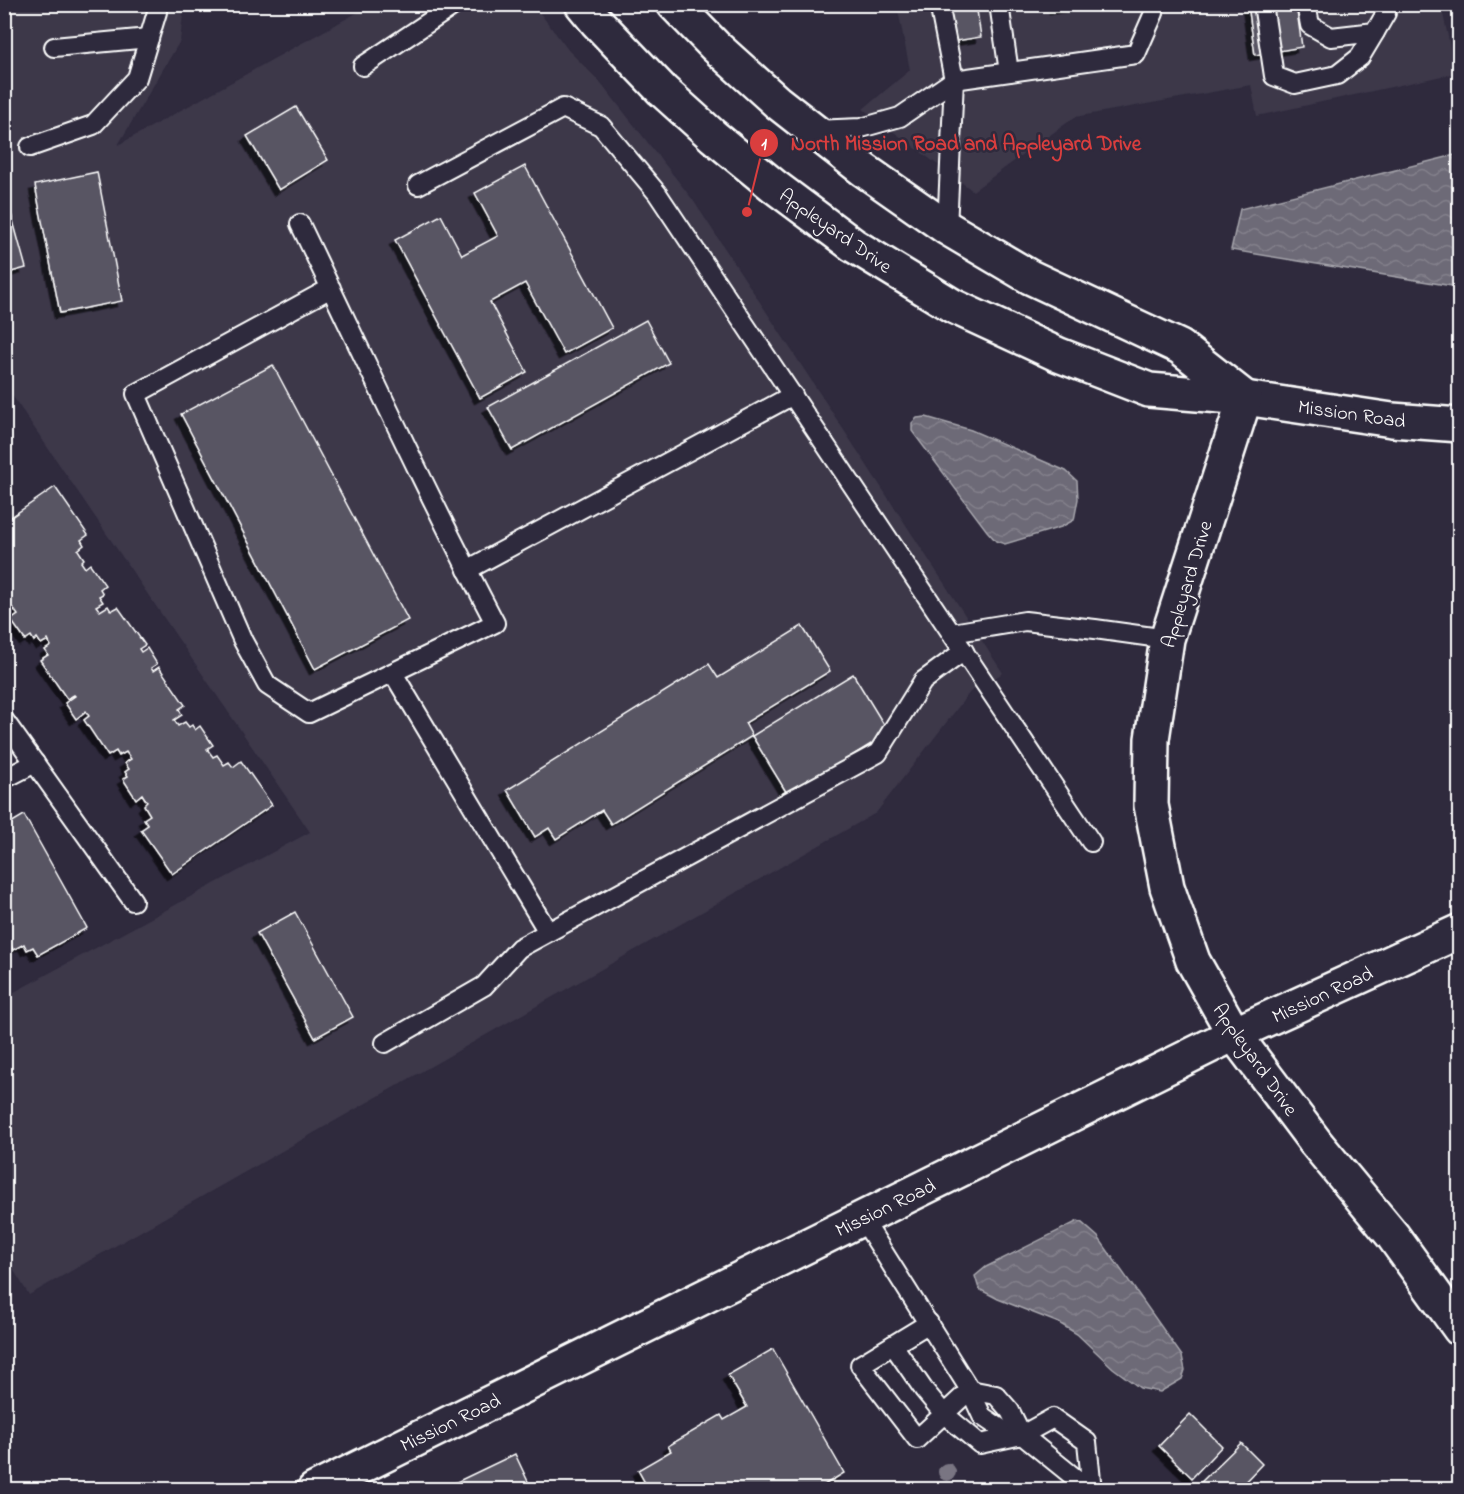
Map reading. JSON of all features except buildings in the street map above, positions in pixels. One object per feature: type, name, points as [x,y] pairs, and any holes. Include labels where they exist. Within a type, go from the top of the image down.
[{"type":"street","name":"Appleyard Drive","points":[[582,4],[662,90],[774,186],[854,245],[953,306],[1059,355],[1149,390],[1245,398],[1167,639],[1152,739],[1151,805],[1167,887],[1193,961],[1234,1034],[1316,1143],[1393,1236],[1460,1329]]},
{"type":"street","points":[[674,4],[777,102],[864,170],[946,228],[1030,277],[1180,347],[1245,398]]},
{"type":"street","name":"Mission Road","points":[[1245,398],[1392,420],[1460,425]]},
{"type":"street","name":"Mission Road","points":[[314,1490],[1234,1034],[1460,931]]},
{"type":"lane","points":[[30,147],[93,125],[136,78],[157,12],[156,4]]},
{"type":"lane","points":[[363,66],[456,4]]},
{"type":"lane","points":[[939,4],[954,80],[946,228]]},
{"type":"lane","points":[[999,4],[1009,72]]},
{"type":"lane","points":[[812,130],[861,128],[900,117],[954,80],[1136,54],[1154,13],[1153,4]]},
{"type":"lane","points":[[1263,4],[1274,76],[1295,84],[1336,75],[1359,57],[1386,13],[1384,4]]},
{"type":"lane","points":[[1306,4],[1310,25],[1331,37],[1375,32]]},
{"type":"lane","points":[[54,47],[148,38]]},
{"type":"lane","points":[[418,185],[563,108],[601,126],[657,193],[1091,842]]},
{"type":"lane","points":[[300,224],[331,288],[467,570],[495,623],[309,713],[267,685],[243,641],[136,394],[331,288]]},
{"type":"lane","points":[[467,570],[793,395]]},
{"type":"lane","points":[[952,633],[1026,621],[1167,639]]},
{"type":"lane","points":[[385,1043],[484,986],[519,948],[878,753],[923,681],[964,651]]},
{"type":"lane","points":[[393,673],[548,932]]},
{"type":"lane","points":[[4,720],[133,901]]},
{"type":"lane","points":[[4,779],[34,763]]},
{"type":"lane","points":[[862,1218],[970,1390],[996,1395],[1010,1411],[1022,1435],[1091,1490]]},
{"type":"lane","points":[[929,1323],[860,1365],[917,1439],[970,1390]]},
{"type":"lane","points":[[893,1345],[924,1390],[944,1414],[980,1444],[1022,1435],[1053,1418],[1087,1442],[1091,1490]]},
{"type":"shaded area","points":[[5,5],[184,5],[180,41],[118,145],[371,5],[534,5],[569,51],[601,83],[693,200],[1003,673],[970,692],[876,813],[29,1295],[5,1256],[5,997],[310,832],[5,385]]},
{"type":"shaded area","points":[[897,5],[1441,5],[1456,73],[1257,116],[1251,85],[1075,117],[973,191],[863,109],[910,70]]},
{"type":"water","points":[[1459,154],[1459,287],[1231,250],[1240,209]]},
{"type":"water","points":[[926,417],[971,430],[1066,471],[1077,481],[1078,499],[1074,520],[1061,527],[1005,544],[996,541],[912,431],[912,423],[917,418]]},
{"type":"water","points":[[1078,1221],[1098,1237],[1182,1356],[1185,1370],[1182,1379],[1160,1392],[1140,1388],[1113,1368],[1077,1334],[1059,1323],[979,1289],[975,1276],[986,1267]]},
{"type":"place","name":"North Mission Road and Appleyard Drive","points":[[747,212]]}]
